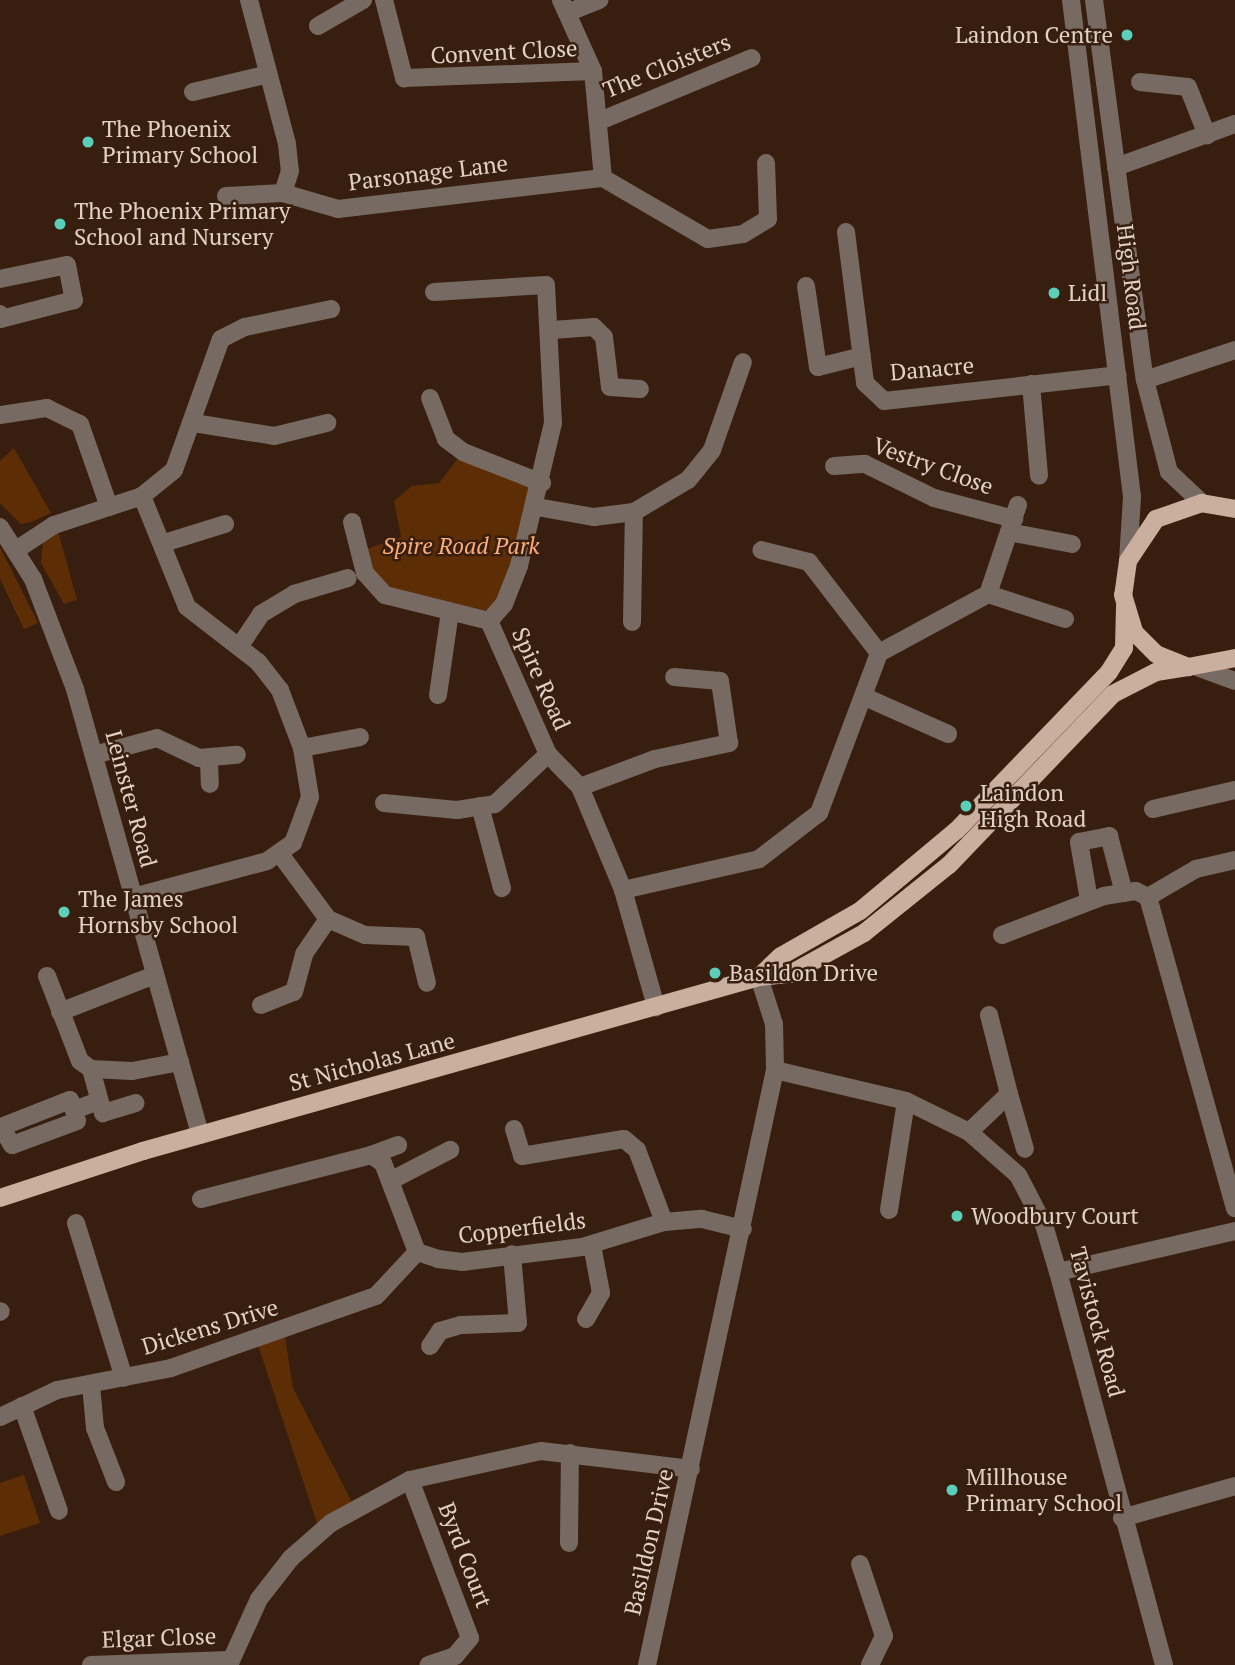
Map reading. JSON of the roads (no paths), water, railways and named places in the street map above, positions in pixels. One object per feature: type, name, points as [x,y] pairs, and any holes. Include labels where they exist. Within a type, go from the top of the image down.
[{"type":"main road","points":[[1128,561],[1156,519],[1206,503],[1235,503]]},
{"type":"main road","points":[[1206,503],[1235,509]]},
{"type":"main road","name":"St Nicholas Lane","points":[[759,978],[781,956],[860,911],[957,830],[1109,672],[1124,648],[1128,561]]},
{"type":"main road","points":[[1125,606],[1142,642],[1193,667]]},
{"type":"main road","name":"St Nicholas Lane","points":[[0,1198],[200,1135],[759,978],[790,974],[864,933],[949,865],[1113,694],[1156,672],[1235,658]]},
{"type":"street","points":[[318,26],[363,0]]},
{"type":"street","points":[[600,0],[564,6],[593,71],[602,120],[603,178],[708,239],[743,234],[768,219],[766,163]]},
{"type":"street","name":"High Road","points":[[1070,0],[1132,497],[1128,561]]},
{"type":"street","name":"High Road","points":[[1094,0],[1145,380],[1169,472],[1206,503]]},
{"type":"street","points":[[226,196],[283,192],[290,171],[287,144],[265,75],[250,5]]},
{"type":"street","name":"Convent Close","points":[[387,5],[404,78],[593,71]]},
{"type":"street","name":"The Cloisters","points":[[602,120],[751,58]]},
{"type":"street","points":[[193,92],[265,75]]},
{"type":"street","points":[[1150,76],[1188,87],[1207,135]]},
{"type":"street","points":[[1116,167],[1235,124]]},
{"type":"street","name":"Parsonage Lane","points":[[283,192],[338,209],[603,178]]},
{"type":"street","name":"Danacre","points":[[846,232],[865,383],[884,401],[1118,375]]},
{"type":"street","points":[[0,279],[67,265],[74,300],[1,319],[0,314]]},
{"type":"street","points":[[434,292],[547,285],[552,330],[553,423],[537,507],[504,604],[489,621]]},
{"type":"street","points":[[806,286],[818,367],[862,356]]},
{"type":"street","points":[[16,550],[54,525],[142,496],[174,470],[194,423],[221,339],[280,318],[331,309]]},
{"type":"street","points":[[552,330],[594,327],[604,337],[612,390],[640,389]]},
{"type":"street","points":[[1145,380],[1235,349]]},
{"type":"street","points":[[537,507],[594,517],[634,512],[688,480],[712,450],[743,362]]},
{"type":"street","points":[[1031,384],[1040,476]]},
{"type":"street","points":[[430,398],[454,446],[542,483]]},
{"type":"street","points":[[0,415],[47,408],[80,424],[109,507]]},
{"type":"street","points":[[194,423],[274,436],[327,423]]},
{"type":"street","name":"Vestry Close","points":[[834,466],[865,464],[934,498],[1014,519],[1072,544]]},
{"type":"street","points":[[133,897],[280,854],[308,813],[302,748],[280,690],[239,646],[187,607],[164,543],[142,496]]},
{"type":"street","points":[[632,622],[634,512]]},
{"type":"street","points":[[623,890],[759,859],[819,813],[865,697],[879,653],[988,594],[1014,519]]},
{"type":"street","name":"Spire Road","points":[[352,522],[369,581],[385,595],[489,621],[548,754],[580,788],[623,890],[656,1007]]},
{"type":"street","points":[[164,543],[225,524]]},
{"type":"street","name":"Leinster Road","points":[[0,527],[16,550],[60,645],[94,755],[200,1135]]},
{"type":"street","points":[[761,550],[809,562],[879,653]]},
{"type":"street","points":[[239,646],[261,614],[294,594],[348,578]]},
{"type":"street","points":[[988,594],[1065,619]]},
{"type":"street","points":[[438,695],[450,612]]},
{"type":"street","points":[[1193,667],[1235,681]]},
{"type":"street","points":[[580,788],[655,759],[729,743],[720,681],[674,677]]},
{"type":"street","points":[[865,697],[948,734]]},
{"type":"street","points":[[302,748],[360,737]]},
{"type":"street","points":[[94,755],[157,738],[209,760],[237,755]]},
{"type":"street","points":[[384,803],[480,806],[495,804],[548,754]]},
{"type":"street","points":[[209,760],[210,785]]},
{"type":"street","points":[[1153,809],[1235,790]]},
{"type":"street","points":[[480,806],[502,888]]},
{"type":"street","points":[[1089,900],[1079,842],[1109,836],[1124,893]]},
{"type":"street","points":[[280,854],[328,919],[365,935],[416,937],[427,983]]},
{"type":"street","points":[[1002,935],[1089,900],[1124,893],[1148,897],[1196,869],[1235,860]]},
{"type":"street","points":[[1148,897],[1235,1208]]},
{"type":"street","points":[[261,1005],[294,992],[304,954],[328,919]]},
{"type":"street","points":[[60,1013],[155,975]]},
{"type":"street","points":[[47,976],[80,1061],[91,1069],[132,1071],[180,1062]]},
{"type":"street","name":"Basildon Drive","points":[[647,1665],[743,1229],[775,1070],[774,1024],[759,978]]},
{"type":"street","points":[[989,1015],[1025,1149]]},
{"type":"street","points":[[91,1069],[103,1113],[136,1103]]},
{"type":"street","name":"Tavistock Road","points":[[775,1070],[906,1101],[969,1132],[1017,1175],[1044,1225],[1164,1665]]},
{"type":"street","points":[[969,1132],[1009,1094]]},
{"type":"street","points":[[74,1110],[99,1101]]},
{"type":"street","points":[[889,1210],[906,1101]]},
{"type":"street","points":[[514,1129],[522,1156],[624,1139],[637,1150],[664,1222]]},
{"type":"street","points":[[201,1199],[371,1155],[398,1144]]},
{"type":"street","points":[[390,1181],[418,1172],[450,1150]]},
{"type":"street","points":[[371,1155],[383,1163],[417,1252]]},
{"type":"street","name":"Copperfields","points":[[417,1252],[463,1262],[592,1245],[664,1222],[702,1219],[743,1229]]},
{"type":"street","points":[[76,1223],[124,1378]]},
{"type":"street","points":[[1058,1272],[1235,1231]]},
{"type":"street","points":[[586,1318],[601,1293],[592,1245]]},
{"type":"street","name":"Dickens Drive","points":[[0,1417],[22,1406],[124,1378],[376,1296],[417,1252]]},
{"type":"street","points":[[430,1346],[449,1328],[518,1323],[512,1254]]},
{"type":"street","points":[[91,1385],[96,1428],[116,1482]]},
{"type":"street","points":[[22,1406],[59,1511]]},
{"type":"street","points":[[229,1662],[259,1599],[291,1558],[331,1522],[410,1480],[541,1451],[691,1469]]},
{"type":"street","points":[[569,1543],[570,1453]]},
{"type":"street","name":"Byrd Court","points":[[410,1480],[470,1639],[455,1656],[429,1665]]},
{"type":"street","points":[[1122,1518],[1235,1486]]},
{"type":"street","points":[[860,1564],[884,1636],[870,1665]]},
{"type":"street","name":"Elgar Close","points":[[91,1665],[229,1662]]},
{"type":"place","name":"Laindon Centre","points":[[1127,35]]},
{"type":"place","name":"The Phoenix Primary School","points":[[88,142]]},
{"type":"place","name":"The Phoenix Primary School and Nursery","points":[[60,224]]},
{"type":"place","name":"Lidl","points":[[1054,293]]},
{"type":"place","name":"Laindon High Road","points":[[966,806]]},
{"type":"place","name":"The James Hornsby School","points":[[64,912]]},
{"type":"place","name":"Basildon Drive","points":[[715,973]]},
{"type":"place","name":"Woodbury Court","points":[[957,1216]]},
{"type":"place","name":"Millhouse Primary School","points":[[952,1490]]},
{"type":"park label","name":"Spire Road Park","points":[[461,546]]}]
